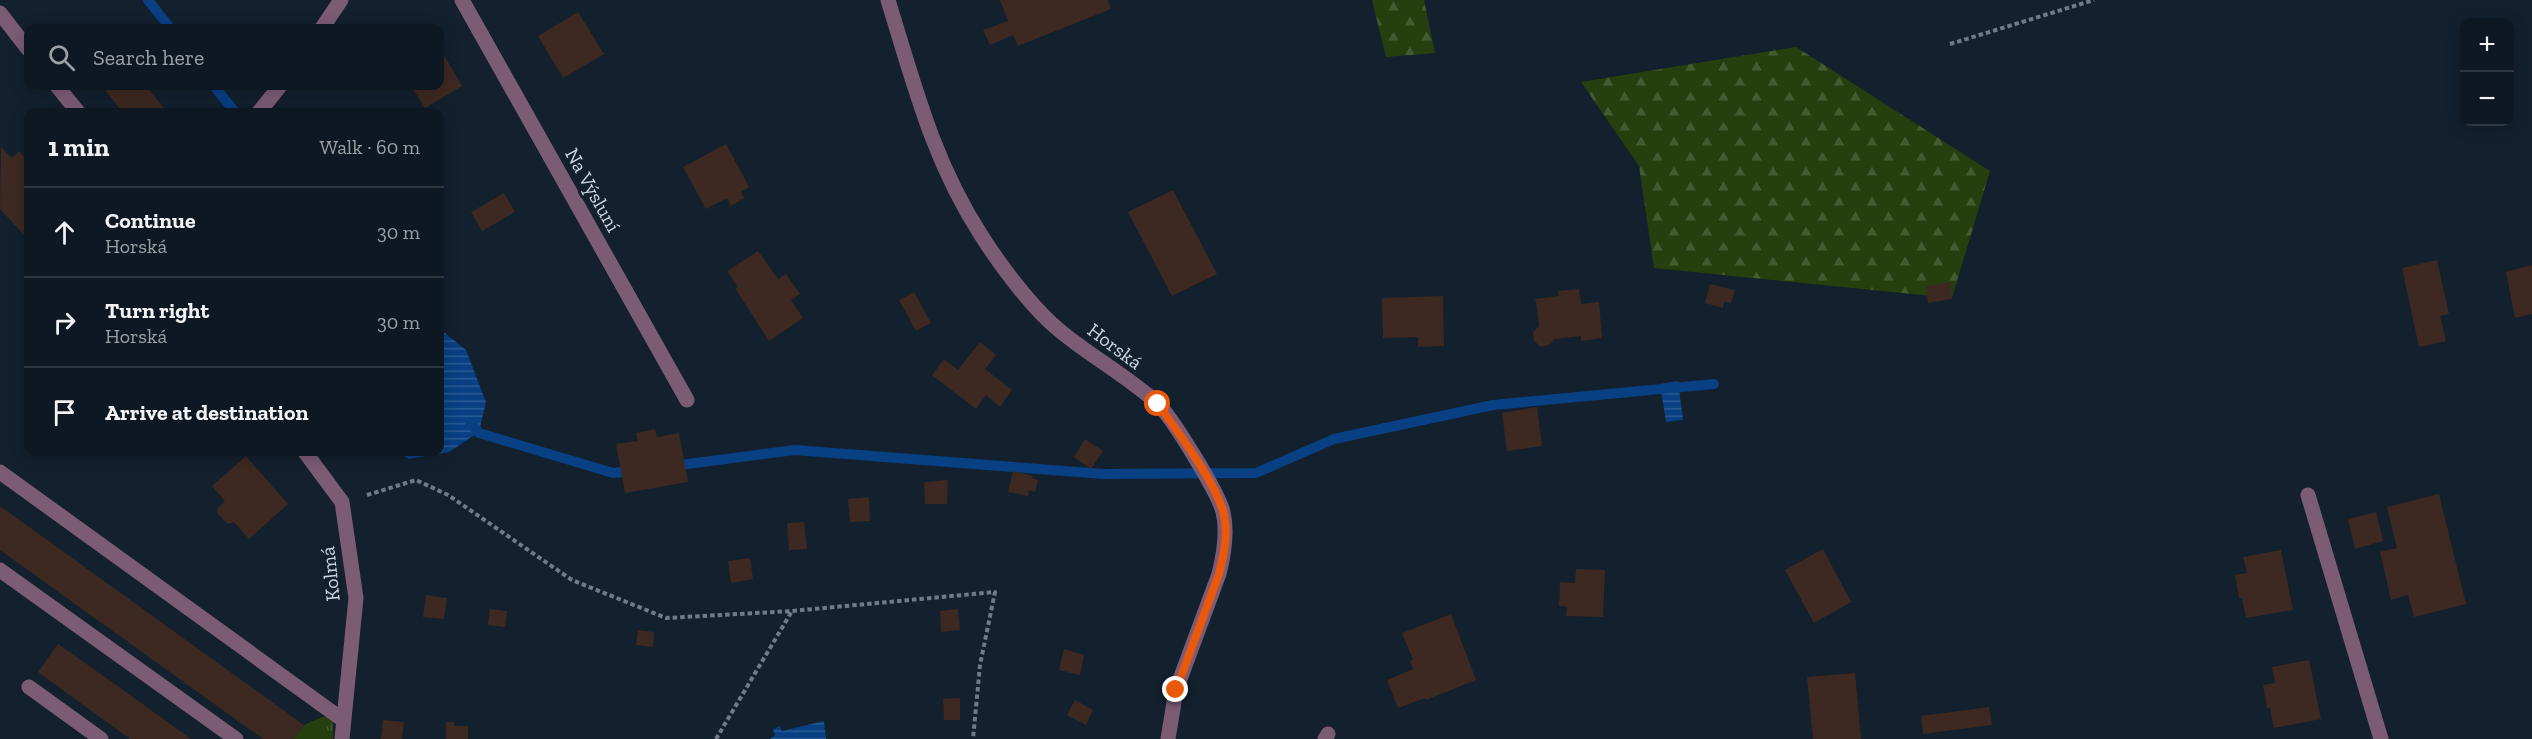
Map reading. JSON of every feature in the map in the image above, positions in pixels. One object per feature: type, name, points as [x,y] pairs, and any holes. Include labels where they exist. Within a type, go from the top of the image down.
[{"type":"street","points":[[324,24],[341,0]]},
{"type":"street","name":"Na Výsluní","points":[[462,0],[687,400]]},
{"type":"street","name":"Horská","points":[[888,0],[930,135],[954,192],[982,237],[1018,286],[1057,329],[1158,404],[1192,453],[1222,510],[1225,531],[1222,564],[1176,690],[1168,739]]},
{"type":"street","points":[[0,13],[24,44]]},
{"type":"street","points":[[60,90],[75,108]]},
{"type":"street","points":[[262,108],[277,90]]},
{"type":"street","name":"Kolmá","points":[[308,456],[342,502],[356,598],[342,739]]},
{"type":"street","points":[[0,472],[343,720]]},
{"type":"street","points":[[2308,495],[2381,739]]},
{"type":"street","points":[[0,570],[236,739]]},
{"type":"street","points":[[29,687],[101,739]]},
{"type":"path","points":[[1950,44],[2094,0]]},
{"type":"path","points":[[342,502],[416,480],[448,495],[572,580],[666,618],[792,611],[995,592],[980,665],[973,739]]},
{"type":"path","points":[[716,739],[792,611]]},
{"type":"green space","points":[[1372,0],[1424,0],[1435,53],[1386,57]]},
{"type":"green space","points":[[1796,47],[1990,171],[1952,298],[1654,268],[1639,166],[1581,82]]},
{"type":"green space","points":[[322,717],[328,717],[333,722],[333,739],[294,739],[304,725]]},
{"type":"water","points":[[444,332],[466,350],[486,402],[479,432],[449,452],[444,453]]},
{"type":"water","points":[[1678,381],[1683,420],[1666,422],[1660,384]]},
{"type":"water","points":[[404,456],[426,456],[409,459]]},
{"type":"water","points":[[824,721],[826,739],[770,739],[775,735],[773,730],[779,726],[782,731]]},
{"type":"building","points":[[1000,0],[1108,0],[1111,9],[1018,46],[1013,35],[990,45],[983,30],[1008,21]]},
{"type":"building","points":[[578,12],[604,54],[563,78],[538,36]]},
{"type":"building","points":[[444,55],[462,86],[425,108],[414,90],[444,90]]},
{"type":"building","points":[[105,90],[149,90],[164,108],[119,108]]},
{"type":"building","points":[[726,144],[749,187],[741,191],[744,198],[731,206],[727,198],[706,209],[683,167]]},
{"type":"building","points":[[1,147],[12,158],[19,151],[24,157],[24,235],[0,209]]},
{"type":"building","points":[[1173,190],[1217,274],[1172,296],[1128,212]]},
{"type":"building","points":[[504,193],[515,212],[482,231],[471,212]]},
{"type":"building","points":[[758,251],[778,279],[786,274],[800,294],[791,300],[803,318],[769,341],[735,288],[738,287],[727,271]]},
{"type":"building","points":[[2437,260],[2449,314],[2440,316],[2446,341],[2419,347],[2402,268]]},
{"type":"building","points":[[2532,265],[2532,314],[2515,318],[2506,272]]},
{"type":"building","points":[[1950,282],[1952,299],[1928,303],[1926,286]]},
{"type":"building","points":[[1710,284],[1735,290],[1731,303],[1724,302],[1723,308],[1705,303]]},
{"type":"building","points":[[1579,289],[1581,304],[1599,302],[1602,338],[1581,341],[1581,336],[1555,339],[1549,345],[1541,347],[1534,341],[1533,332],[1539,326],[1534,299],[1559,296],[1558,291]]},
{"type":"building","points":[[914,292],[931,323],[916,331],[899,300]]},
{"type":"building","points":[[1443,296],[1444,346],[1418,347],[1418,337],[1383,338],[1382,298]]},
{"type":"building","points":[[980,342],[996,355],[985,369],[1012,390],[1000,407],[986,395],[976,409],[932,375],[944,359],[958,370]]},
{"type":"building","points":[[1537,407],[1542,446],[1507,451],[1502,413]]},
{"type":"building","points":[[655,429],[657,437],[679,433],[688,482],[625,493],[616,444],[638,441],[636,433]]},
{"type":"building","points":[[1085,439],[1103,451],[1091,469],[1074,457]]},
{"type":"building","points":[[246,456],[288,504],[249,539],[234,522],[228,524],[217,513],[218,508],[225,501],[212,486]]},
{"type":"building","points":[[1013,471],[1033,476],[1032,478],[1038,480],[1035,492],[1029,490],[1028,496],[1008,492]]},
{"type":"building","points":[[948,480],[947,504],[925,504],[924,482]]},
{"type":"building","points":[[2439,494],[2466,604],[2414,617],[2408,595],[2391,600],[2380,552],[2397,548],[2387,507]]},
{"type":"building","points":[[869,497],[870,521],[850,522],[848,499]]},
{"type":"building","points":[[0,506],[304,725],[294,739],[263,739],[0,550]]},
{"type":"building","points":[[2376,512],[2383,541],[2355,549],[2348,519]]},
{"type":"building","points":[[804,522],[807,549],[789,550],[787,523]]},
{"type":"building","points":[[1823,549],[1851,602],[1814,623],[1785,570]]},
{"type":"building","points":[[2281,550],[2293,610],[2246,618],[2242,598],[2239,598],[2235,575],[2247,573],[2243,557]]},
{"type":"building","points":[[750,558],[753,579],[731,583],[728,561]]},
{"type":"building","points":[[1576,569],[1605,570],[1603,617],[1566,616],[1567,607],[1559,606],[1560,582],[1575,583]]},
{"type":"building","points":[[426,595],[447,598],[444,619],[423,617]]},
{"type":"building","points":[[490,609],[507,611],[505,627],[488,625]]},
{"type":"building","points":[[958,609],[960,630],[941,632],[940,611]]},
{"type":"building","points":[[1451,614],[1476,680],[1426,700],[1425,698],[1398,708],[1387,680],[1413,669],[1410,661],[1413,660],[1402,633]]},
{"type":"building","points":[[638,630],[654,632],[653,647],[636,645]]},
{"type":"building","points":[[58,644],[191,739],[130,739],[38,672]]},
{"type":"building","points":[[1064,649],[1084,655],[1080,675],[1059,670]]},
{"type":"building","points":[[2309,660],[2321,719],[2274,728],[2270,708],[2267,708],[2263,685],[2275,683],[2272,667]]},
{"type":"building","points":[[1855,673],[1861,739],[1813,739],[1807,677]]},
{"type":"building","points":[[960,698],[960,720],[944,720],[943,699]]},
{"type":"building","points":[[1075,700],[1093,710],[1086,725],[1067,715]]},
{"type":"building","points":[[1989,707],[1992,725],[1923,734],[1921,716]]},
{"type":"building","points":[[383,720],[404,722],[402,739],[381,739]]},
{"type":"building","points":[[446,722],[454,722],[454,726],[468,726],[468,739],[446,739]]},
{"type":"waterway","points":[[148,0],[167,24]]},
{"type":"waterway","points":[[217,90],[232,108]]},
{"type":"waterway","points":[[672,466],[795,450],[1103,474],[1256,473],[1334,439],[1493,405],[1714,384]]},
{"type":"waterway","points":[[470,422],[479,433],[613,473],[633,471]]},
{"type":"route","points":[[1158,404],[1192,453],[1210,486],[1222,510],[1225,531],[1224,554],[1219,574],[1176,690]]}]
